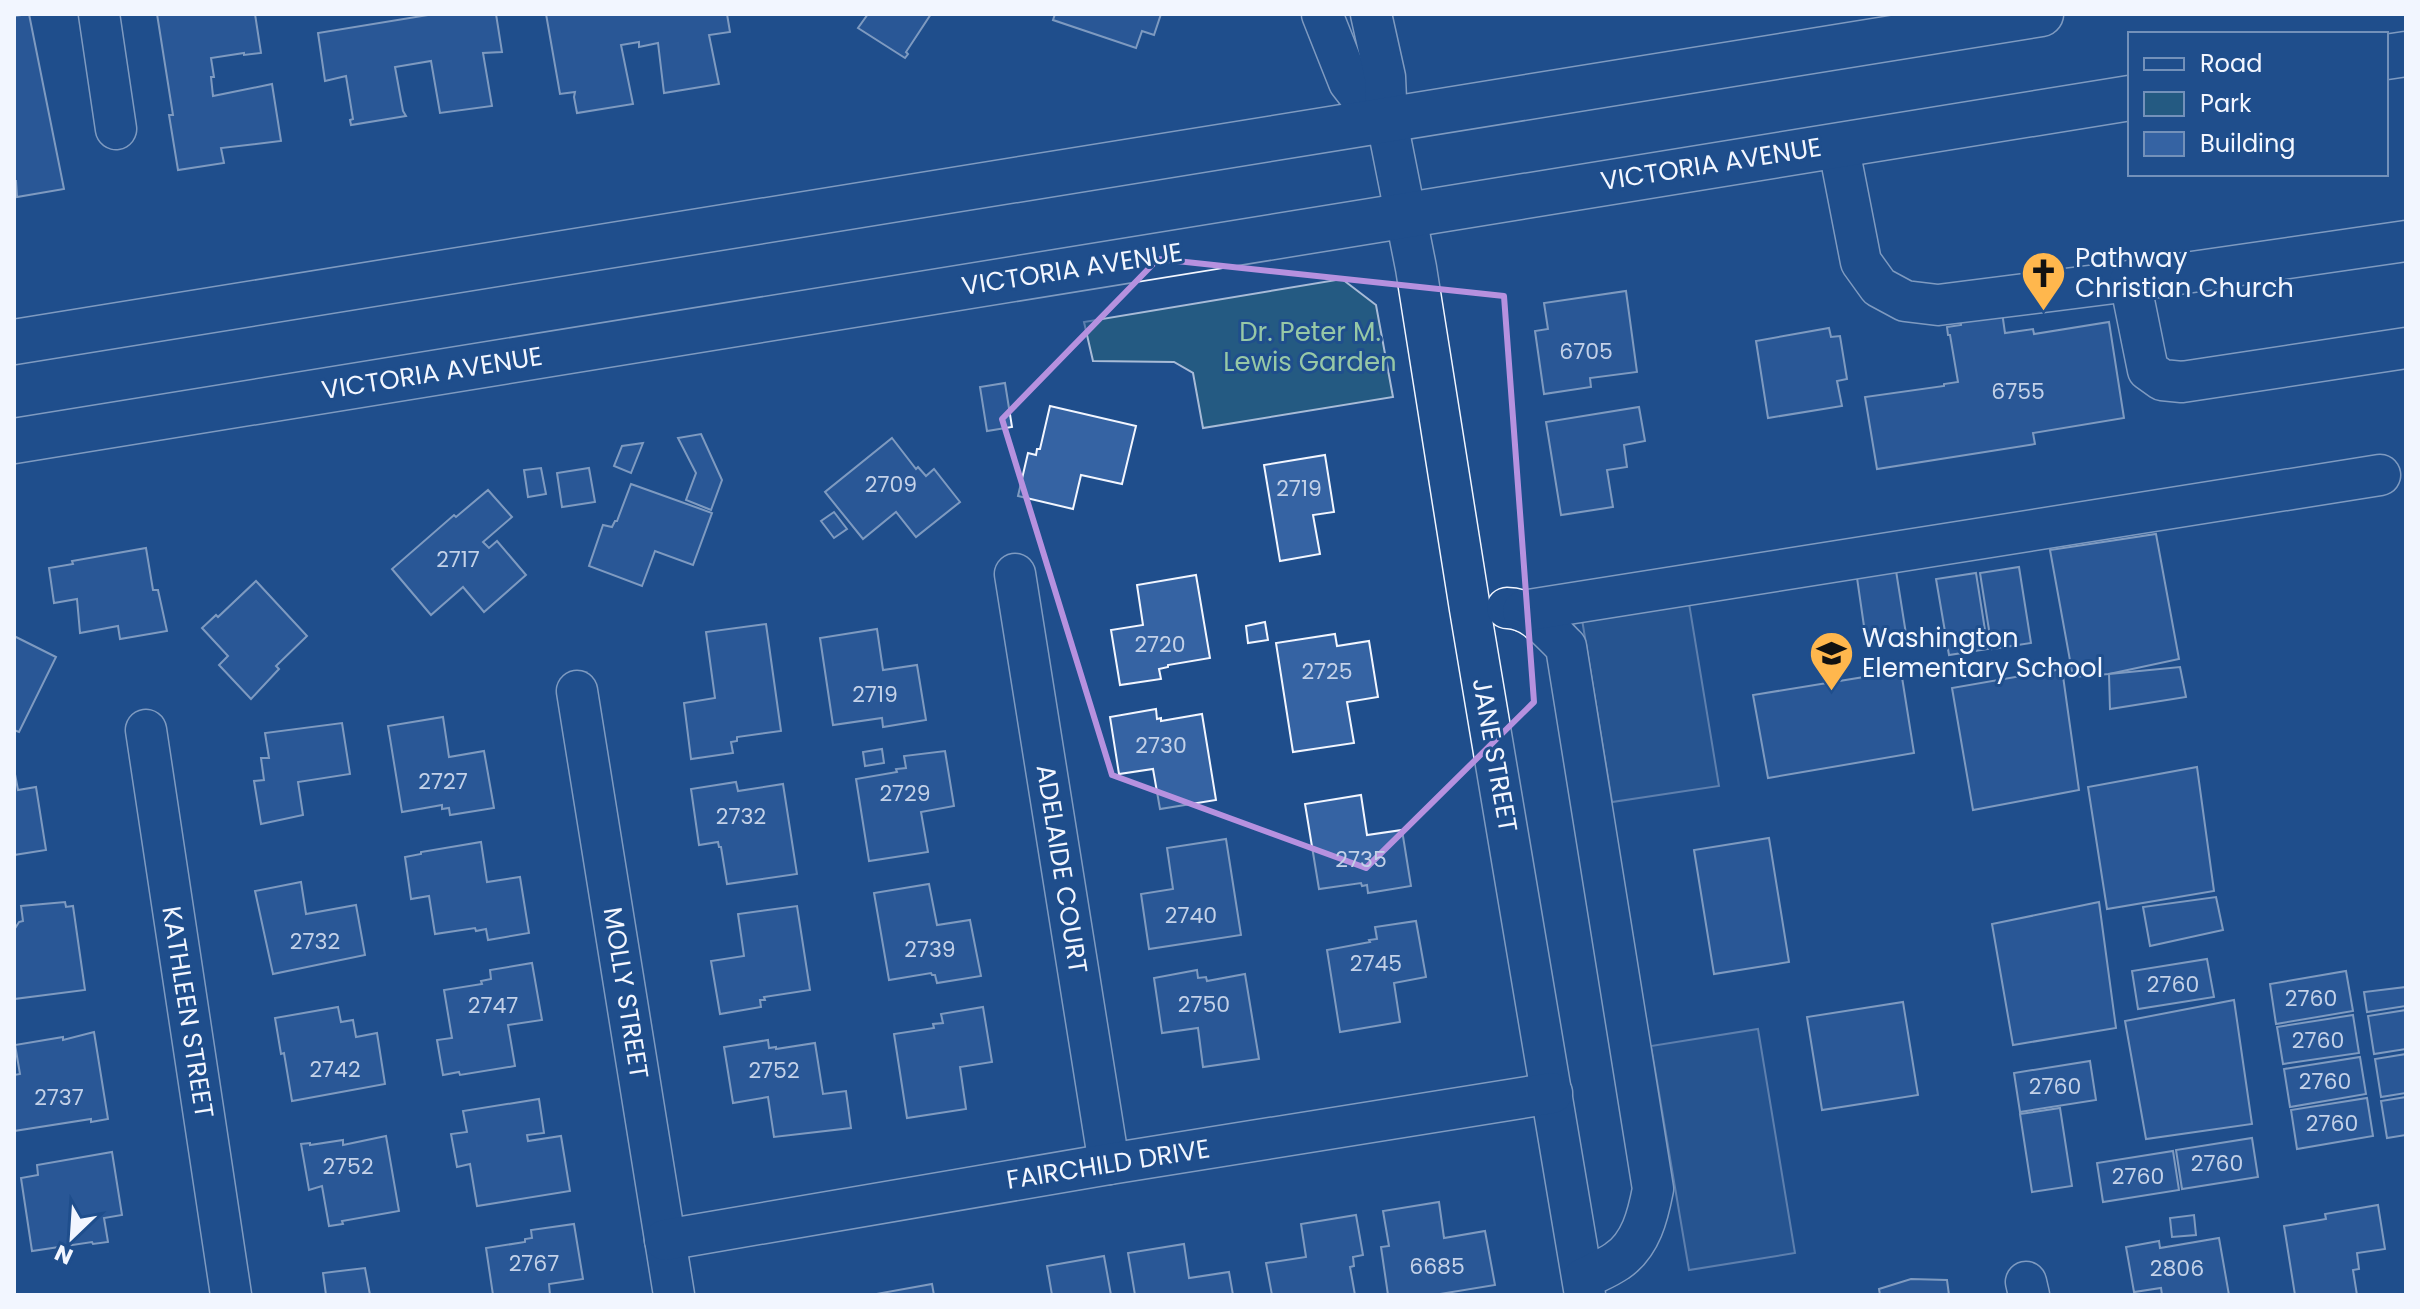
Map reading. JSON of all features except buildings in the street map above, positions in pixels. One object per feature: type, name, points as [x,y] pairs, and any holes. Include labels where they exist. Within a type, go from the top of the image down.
[{"type":"main road","points":[[14,342],[2041,14]]},
{"type":"main road","name":"VICTORIA AVENUE","points":[[14,441],[2128,98]]},
{"type":"street","points":[[99,14],[116,129]]},
{"type":"street","points":[[1322,14],[1349,82],[1366,104],[1387,122]]},
{"type":"street","name":"JANE STREET","points":[[1371,14],[1385,77],[1387,122],[1406,214],[1584,1287]]},
{"type":"street","points":[[1838,144],[1861,262],[1879,287],[1905,301],[1938,305],[2406,241]]},
{"type":"street","points":[[2130,281],[2148,370],[2162,380],[2182,382],[2406,348]]},
{"type":"street","points":[[1523,611],[2380,475]]},
{"type":"street","name":"ADELAIDE COURT","points":[[1015,574],[1109,1164]]},
{"type":"street","points":[[1470,609],[1517,608],[1541,622],[1566,647],[1653,1189],[1648,1219],[1637,1240],[1620,1260],[1584,1287]]},
{"type":"street","name":"MOLLY STREET","points":[[577,691],[674,1295]]},
{"type":"street","name":"KATHLEEN STREET","points":[[146,730],[231,1295]]},
{"type":"street","name":"FAIRCHILD DRIVE","points":[[665,1240],[1552,1093]]},
{"type":"highlighted area","points":[[1158,259],[1504,296],[1534,702],[1366,868],[1112,775],[1002,419]]},
{"type":"green space","name":"Dr. Peter M. Lewis Garden","points":[[1342,279],[1376,305],[1393,397],[1203,428],[1193,373],[1174,362],[1093,361],[1084,322]]},
{"type":"shaded area","points":[[1684,573],[1719,786],[1612,802],[1577,589]]},
{"type":"shaded area","points":[[1758,1029],[1795,1253],[1689,1270],[1651,1046]]},
{"type":"place","name":"Pathway Christian Church","points":[[2044,312]]},
{"type":"place","name":"Washington Elementary School","points":[[1831,692]]}]
